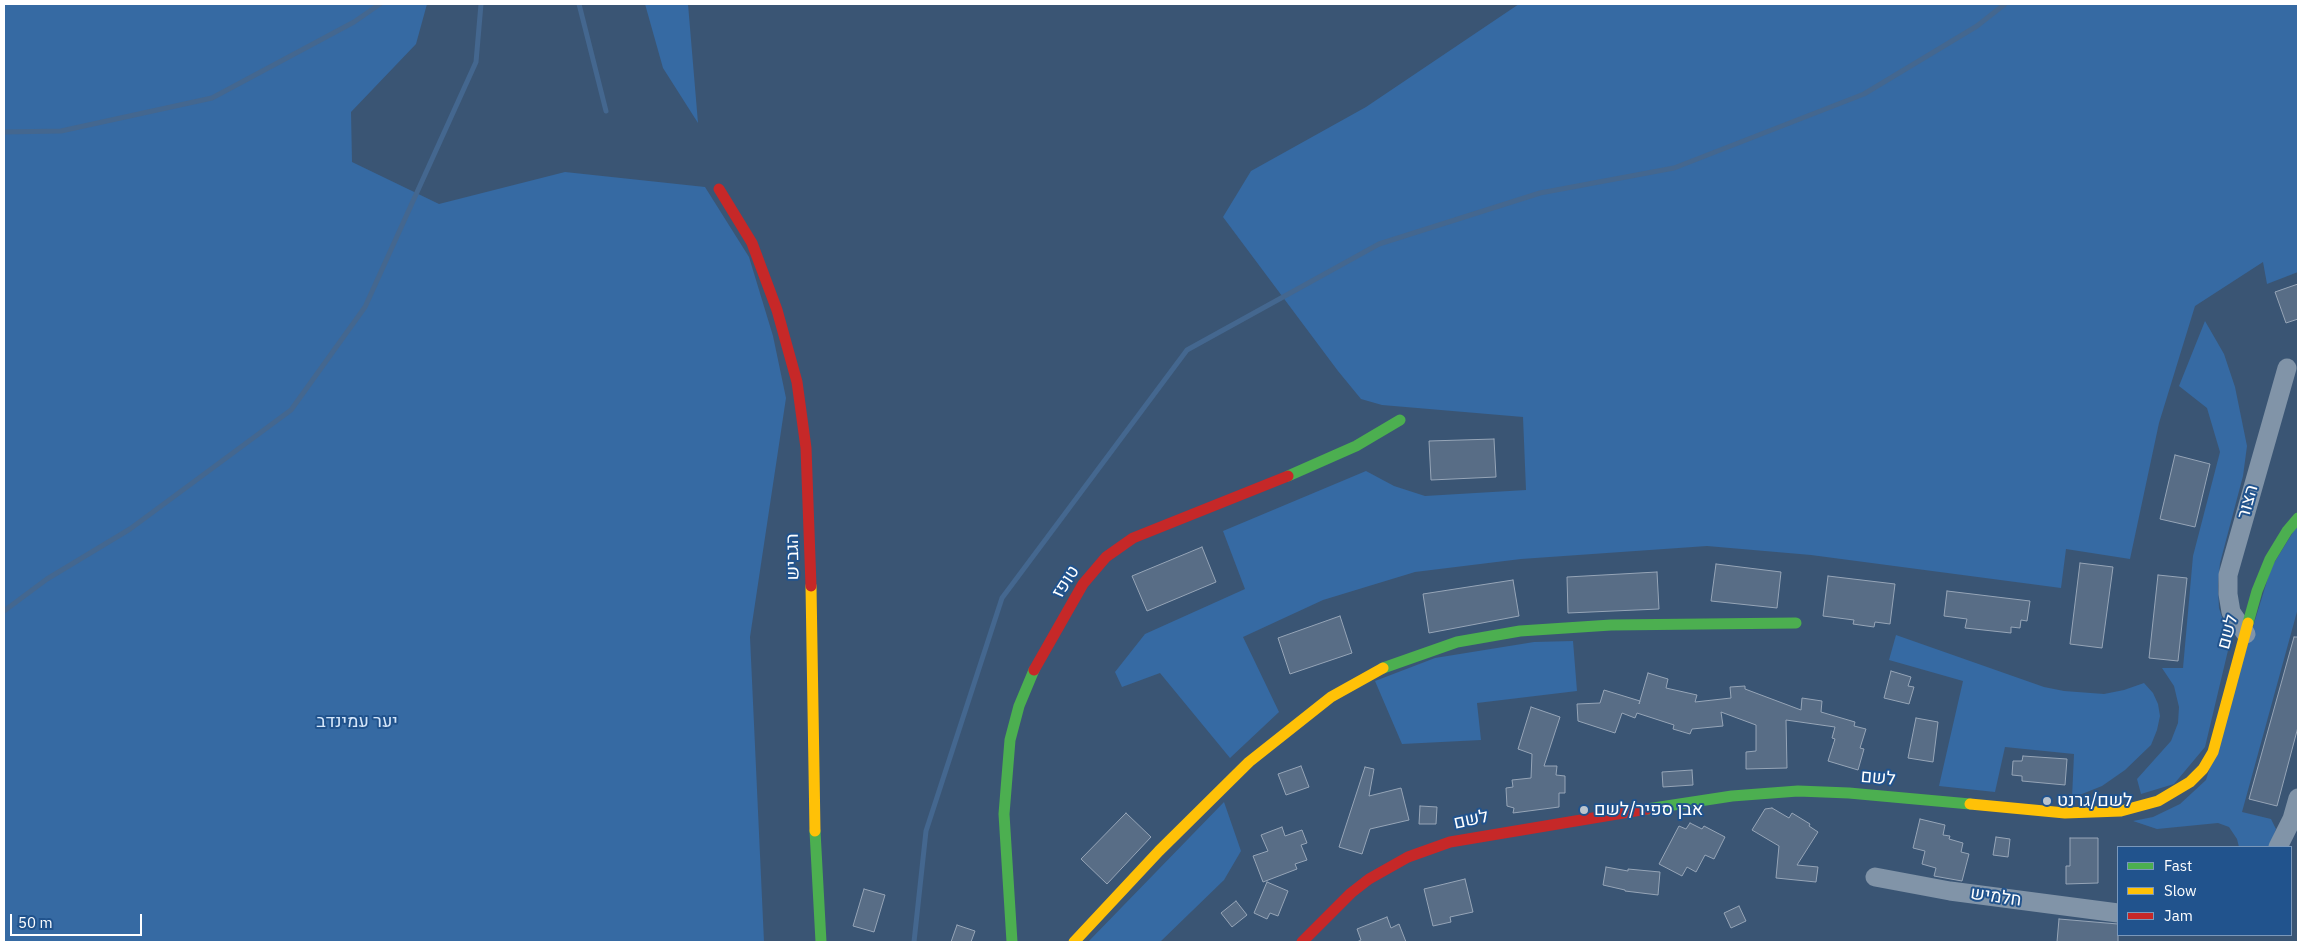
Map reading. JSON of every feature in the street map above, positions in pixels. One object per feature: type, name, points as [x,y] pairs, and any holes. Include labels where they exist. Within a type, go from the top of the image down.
[{"type":"street","name":"הגביש","points":[[719,188],[752,243],[777,310],[797,382],[805,439],[810,520],[816,872],[822,942]]},
{"type":"street","name":"הצור","points":[[2246,634],[2231,612],[2228,594],[2228,575],[2287,368]]},
{"type":"street","name":"טופז","points":[[1012,942],[1004,823],[1010,740],[1019,706],[1032,673],[1083,584],[1106,557],[1133,538],[1307,469],[1356,446],[1400,420]]},
{"type":"street","name":"לשם","points":[[1302,942],[1351,893],[1376,875],[1408,857],[1458,841],[1580,819],[1732,796],[1798,791],[1849,793],[2064,813],[2102,813],[2140,807],[2175,793],[2190,782],[2208,760],[2220,732],[2257,591],[2270,559],[2287,531],[2298,518]]},
{"type":"street","points":[[1074,942],[1172,837],[1249,762],[1331,697],[1393,663],[1456,642],[1488,635],[1544,628],[1611,625],[1796,623]]},
{"type":"street","points":[[2278,846],[2292,819],[2298,798]]},
{"type":"street","name":"חלמיש","points":[[1875,877],[1950,890],[2117,913]]},
{"type":"green space","name":"יער עמינדב","points":[[4,4],[427,4],[416,44],[351,112],[352,162],[439,204],[565,172],[705,187],[749,257],[773,336],[786,398],[750,637],[764,942],[4,942]]},
{"type":"green space","points":[[645,4],[688,4],[698,123],[663,68]]},
{"type":"green space","points":[[1519,4],[2298,4],[2298,272],[2267,284],[2263,262],[2195,306],[2159,423],[2130,559],[2066,549],[2061,588],[1811,555],[1707,546],[1521,559],[1415,572],[1323,600],[1243,637],[1279,712],[1230,758],[1160,673],[1122,687],[1115,672],[1145,634],[1245,589],[1223,531],[1366,471],[1394,486],[1425,496],[1526,490],[1523,417],[1382,405],[1361,399],[1223,217],[1251,171],[1366,107]]},
{"type":"green space","points":[[2205,321],[2224,354],[2235,387],[2247,446],[2243,476],[2220,563],[2218,586],[2219,608],[2230,642],[2205,747],[2174,784],[2141,794],[2137,779],[2171,741],[2178,723],[2179,707],[2174,686],[2162,668],[2183,668],[2193,556],[2220,452],[2207,408],[2179,386]]},
{"type":"green space","points":[[2298,524],[2298,608],[2242,812],[2271,819],[2276,829],[2269,846],[2239,846],[2237,839],[2229,827],[2218,823],[2157,829],[2133,821],[2153,817],[2180,804],[2206,780],[2271,568]]},
{"type":"green space","points":[[1896,635],[2044,687],[2064,691],[2104,694],[2144,683],[2153,693],[2158,704],[2160,716],[2157,730],[2151,745],[2125,770],[2102,786],[2072,798],[2074,754],[2005,747],[1995,792],[1939,786],[1963,681],[1889,660]]},
{"type":"green space","points":[[1573,641],[1577,691],[1477,703],[1481,740],[1402,744],[1375,681],[1435,658],[1534,642]]},
{"type":"green space","points":[[1224,802],[1241,851],[1224,880],[1160,942],[1088,942]]},
{"type":"building","points":[[2298,284],[2298,319],[2286,323],[2275,292]]},
{"type":"building","points":[[1494,439],[1496,477],[1431,480],[1429,441]]},
{"type":"building","points":[[2175,455],[2210,464],[2195,527],[2160,519]]},
{"type":"building","points":[[1202,547],[1216,582],[1147,611],[1132,576]]},
{"type":"building","points":[[2080,563],[2113,567],[2102,648],[2070,644]]},
{"type":"building","points":[[1716,564],[1781,572],[1777,608],[1711,601]]},
{"type":"building","points":[[1657,572],[1659,609],[1568,613],[1567,577]]},
{"type":"building","points":[[2158,575],[2187,578],[2178,661],[2149,658]]},
{"type":"building","points":[[1828,576],[1895,584],[1890,624],[1875,622],[1874,627],[1853,624],[1854,620],[1823,616]]},
{"type":"building","points":[[1513,580],[1519,616],[1429,633],[1423,594]]},
{"type":"building","points":[[1947,591],[2030,601],[2027,621],[2021,620],[2020,628],[2011,627],[2011,633],[1965,628],[1967,619],[1944,616]]},
{"type":"building","points":[[1340,616],[1352,653],[1290,674],[1278,638]]},
{"type":"building","points":[[2294,637],[2298,637],[2298,727],[2277,806],[2249,799]]},
{"type":"building","points":[[1891,671],[1911,677],[1908,686],[1914,687],[1909,704],[1884,698]]},
{"type":"building","points":[[1648,673],[1668,679],[1666,688],[1697,695],[1695,702],[1731,698],[1730,687],[1745,686],[1745,689],[1801,710],[1802,698],[1822,701],[1821,712],[1855,722],[1854,726],[1866,729],[1860,748],[1864,749],[1858,770],[1828,761],[1835,739],[1832,738],[1835,727],[1786,720],[1787,768],[1746,769],[1746,752],[1756,751],[1756,725],[1721,712],[1723,726],[1692,729],[1690,734],[1673,729],[1674,725],[1637,713],[1635,718],[1622,713],[1615,733],[1578,721],[1577,704],[1600,703],[1604,690],[1640,701]]},
{"type":"building","points":[[1531,707],[1560,717],[1544,766],[1557,766],[1556,775],[1565,776],[1565,793],[1559,793],[1559,807],[1513,813],[1514,808],[1507,806],[1506,788],[1513,787],[1512,780],[1531,778],[1532,754],[1518,749]]},
{"type":"building","points":[[1916,718],[1938,722],[1933,762],[1908,758]]},
{"type":"building","points":[[2023,756],[2067,759],[2065,785],[2022,781],[2022,776],[2012,775],[2013,761],[2022,761]]},
{"type":"building","points":[[1301,766],[1309,787],[1286,795],[1278,774]]},
{"type":"building","points":[[1365,767],[1374,769],[1369,796],[1401,788],[1409,820],[1370,829],[1362,854],[1339,847]]},
{"type":"building","points":[[1692,770],[1693,785],[1663,787],[1662,772]]},
{"type":"building","points":[[1420,806],[1437,807],[1436,824],[1419,824]]},
{"type":"building","points":[[1772,808],[1789,818],[1792,813],[1810,824],[1809,826],[1818,832],[1797,865],[1818,867],[1816,882],[1776,878],[1779,846],[1752,830],[1765,809]]},
{"type":"building","points":[[1126,813],[1151,837],[1107,884],[1081,859]]},
{"type":"building","points":[[1920,819],[1945,825],[1943,835],[1950,836],[1949,839],[1963,843],[1961,852],[1969,854],[1962,881],[1934,876],[1936,868],[1922,864],[1925,851],[1913,848]]},
{"type":"building","points":[[1690,823],[1702,829],[1704,826],[1725,837],[1714,859],[1705,855],[1696,872],[1687,867],[1682,876],[1659,864],[1679,826],[1686,829]]},
{"type":"building","points":[[1282,827],[1285,836],[1302,830],[1307,843],[1301,845],[1307,860],[1295,864],[1297,869],[1263,882],[1253,856],[1268,851],[1261,835]]},
{"type":"building","points":[[1996,837],[2010,839],[2008,857],[1993,855]]},
{"type":"building","points":[[2070,838],[2098,838],[2098,883],[2066,884],[2066,866],[2070,866]]},
{"type":"building","points":[[1606,867],[1628,871],[1628,869],[1660,872],[1658,895],[1625,891],[1603,885]]},
{"type":"building","points":[[1465,879],[1473,912],[1450,917],[1451,922],[1433,926],[1424,889]]},
{"type":"building","points":[[1267,882],[1288,891],[1278,916],[1270,913],[1267,919],[1254,913]]},
{"type":"building","points":[[864,889],[885,895],[874,932],[853,926]]},
{"type":"building","points":[[1236,901],[1247,915],[1232,927],[1221,913]]},
{"type":"building","points":[[1739,906],[1746,921],[1731,928],[1724,913]]},
{"type":"building","points":[[1387,917],[1391,928],[1399,924],[1406,942],[1357,942],[1361,940],[1357,929]]},
{"type":"building","points":[[2059,919],[2117,924],[2118,942],[2057,942]]},
{"type":"building","points":[[957,925],[975,931],[971,942],[951,942]]},
{"type":"waterway","points":[[4,132],[61,131],[212,98],[354,22],[380,4]]},
{"type":"waterway","points":[[4,611],[47,579],[130,529],[291,410],[365,307],[476,62],[481,4]]},
{"type":"waterway","points":[[579,4],[606,111]]},
{"type":"waterway","points":[[914,942],[926,831],[1002,598],[1187,350],[1379,244],[1540,193],[1674,168],[1864,94],[1977,26],[2005,4]]},
{"type":"traffic: fast","points":[[1288,476],[1356,446],[1400,420]]},
{"type":"traffic: fast","points":[[2248,623],[2257,591],[2270,559],[2287,531],[2298,518]]},
{"type":"traffic: fast","points":[[1383,668],[1457,642],[1520,631],[1611,625],[1796,623]]},
{"type":"traffic: fast","points":[[1012,942],[1004,814],[1010,740],[1019,706],[1034,670]]},
{"type":"traffic: fast","points":[[1647,809],[1732,796],[1798,791],[1849,793],[1970,804]]},
{"type":"traffic: fast","points":[[815,831],[821,942]]},
{"type":"traffic: slow","points":[[811,586],[815,831]]},
{"type":"traffic: slow","points":[[1970,804],[2065,813],[2121,811],[2158,801],[2190,782],[2203,769],[2213,752],[2248,623]]},
{"type":"traffic: slow","points":[[1074,942],[1159,851],[1249,762],[1331,697],[1383,668]]},
{"type":"traffic: jam","points":[[719,189],[752,243],[777,310],[797,382],[806,448],[811,586]]},
{"type":"traffic: jam","points":[[1034,670],[1083,584],[1106,557],[1133,538],[1288,476]]},
{"type":"traffic: jam","points":[[1302,942],[1351,893],[1369,879],[1408,857],[1450,842],[1647,809]]},
{"type":"place","name":"לשם/גרנט","points":[[2047,801]]},
{"type":"place","name":"אבן ספיר/לשם","points":[[1584,810]]}]
